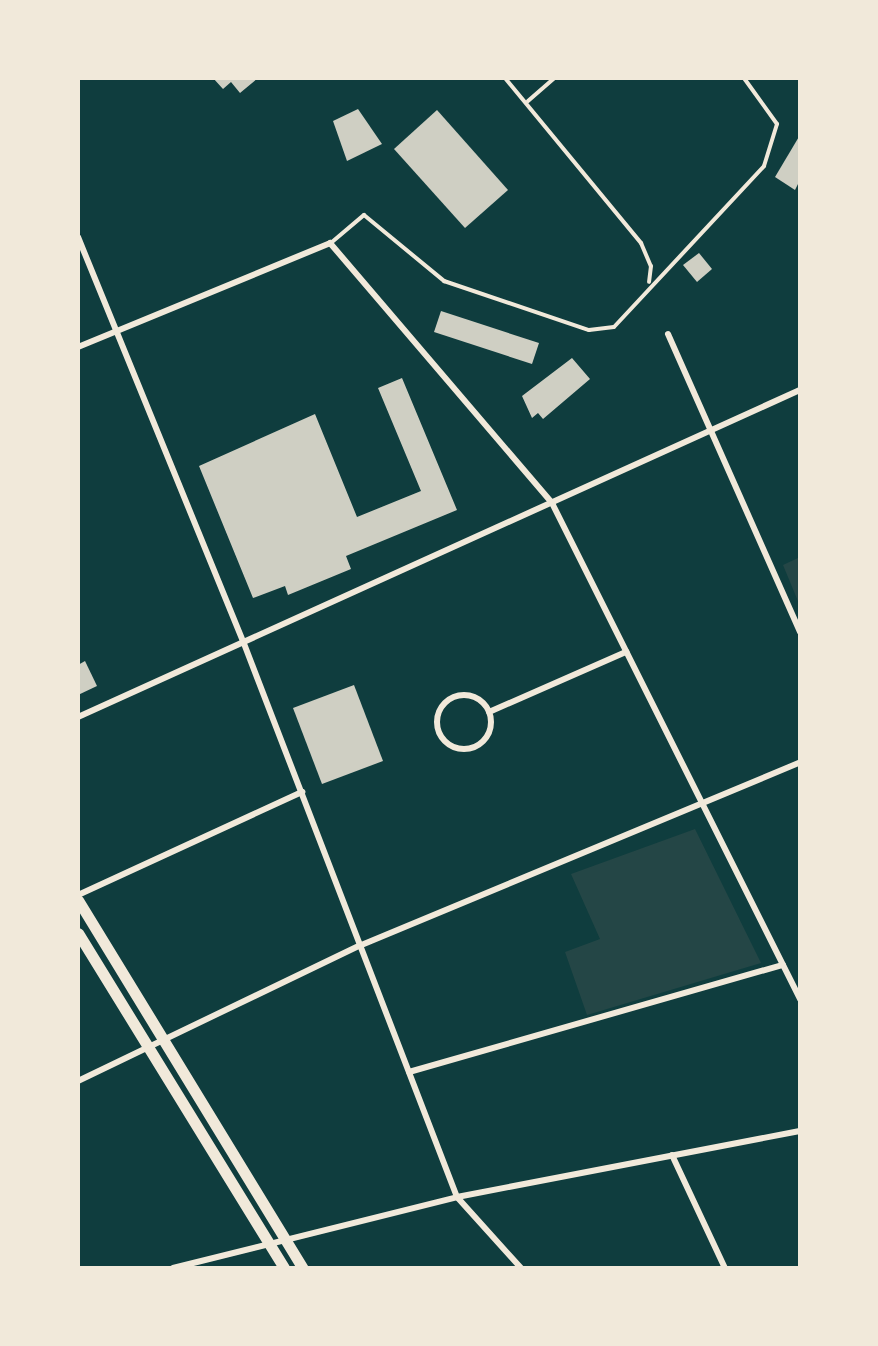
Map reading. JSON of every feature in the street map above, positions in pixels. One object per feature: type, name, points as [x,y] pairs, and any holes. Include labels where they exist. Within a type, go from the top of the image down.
[{"type":"main road","points":[[78,897],[302,1268]]},
{"type":"main road","points":[[78,933],[144,1049],[284,1268]]},
{"type":"street","points":[[78,237],[243,641],[457,1197],[521,1268]]},
{"type":"street","points":[[78,347],[330,244],[552,503],[700,807],[800,1000]]},
{"type":"street","points":[[668,334],[800,632]]},
{"type":"street","points":[[78,717],[800,390]]},
{"type":"street","points":[[489,712],[626,652]]},
{"type":"street","points":[[458,695],[477,698],[489,712],[490,728],[474,747],[458,748],[439,732],[438,713],[458,695]]},
{"type":"street","points":[[78,1081],[359,946],[700,807],[800,762]]},
{"type":"street","points":[[78,897],[302,792]]},
{"type":"street","points":[[409,1072],[782,965]]},
{"type":"street","points":[[174,1268],[457,1197],[800,1131]]},
{"type":"street","points":[[672,1155],[726,1268]]},
{"type":"lane","points":[[505,78],[641,242],[651,266],[649,284]]},
{"type":"lane","points":[[527,102],[554,78]]},
{"type":"lane","points":[[330,244],[364,215],[430,275],[589,330],[614,327],[649,284],[755,181],[776,139],[777,124],[744,78]]},
{"type":"shaded area","points":[[800,557],[800,606],[783,565]]},
{"type":"shaded area","points":[[695,829],[761,963],[587,1015],[565,952],[600,939],[571,874]]},
{"type":"building","points":[[213,78],[258,78],[240,93],[231,82],[223,89]]},
{"type":"building","points":[[358,109],[382,144],[347,161],[333,121]]},
{"type":"building","points":[[437,110],[508,190],[465,228],[394,149]]},
{"type":"building","points":[[800,135],[800,180],[795,190],[775,177]]},
{"type":"building","points":[[699,253],[712,269],[697,282],[683,265]]},
{"type":"building","points":[[441,311],[539,343],[532,364],[434,332]]},
{"type":"building","points":[[572,358],[590,379],[543,419],[538,413],[532,418],[522,396]]},
{"type":"building","points":[[402,378],[457,510],[346,556],[351,569],[288,595],[285,586],[253,598],[199,466],[315,414],[357,517],[421,491],[378,388]]},
{"type":"building","points":[[85,661],[97,686],[78,695],[78,665]]},
{"type":"building","points":[[354,685],[383,761],[322,784],[293,708]]}]
